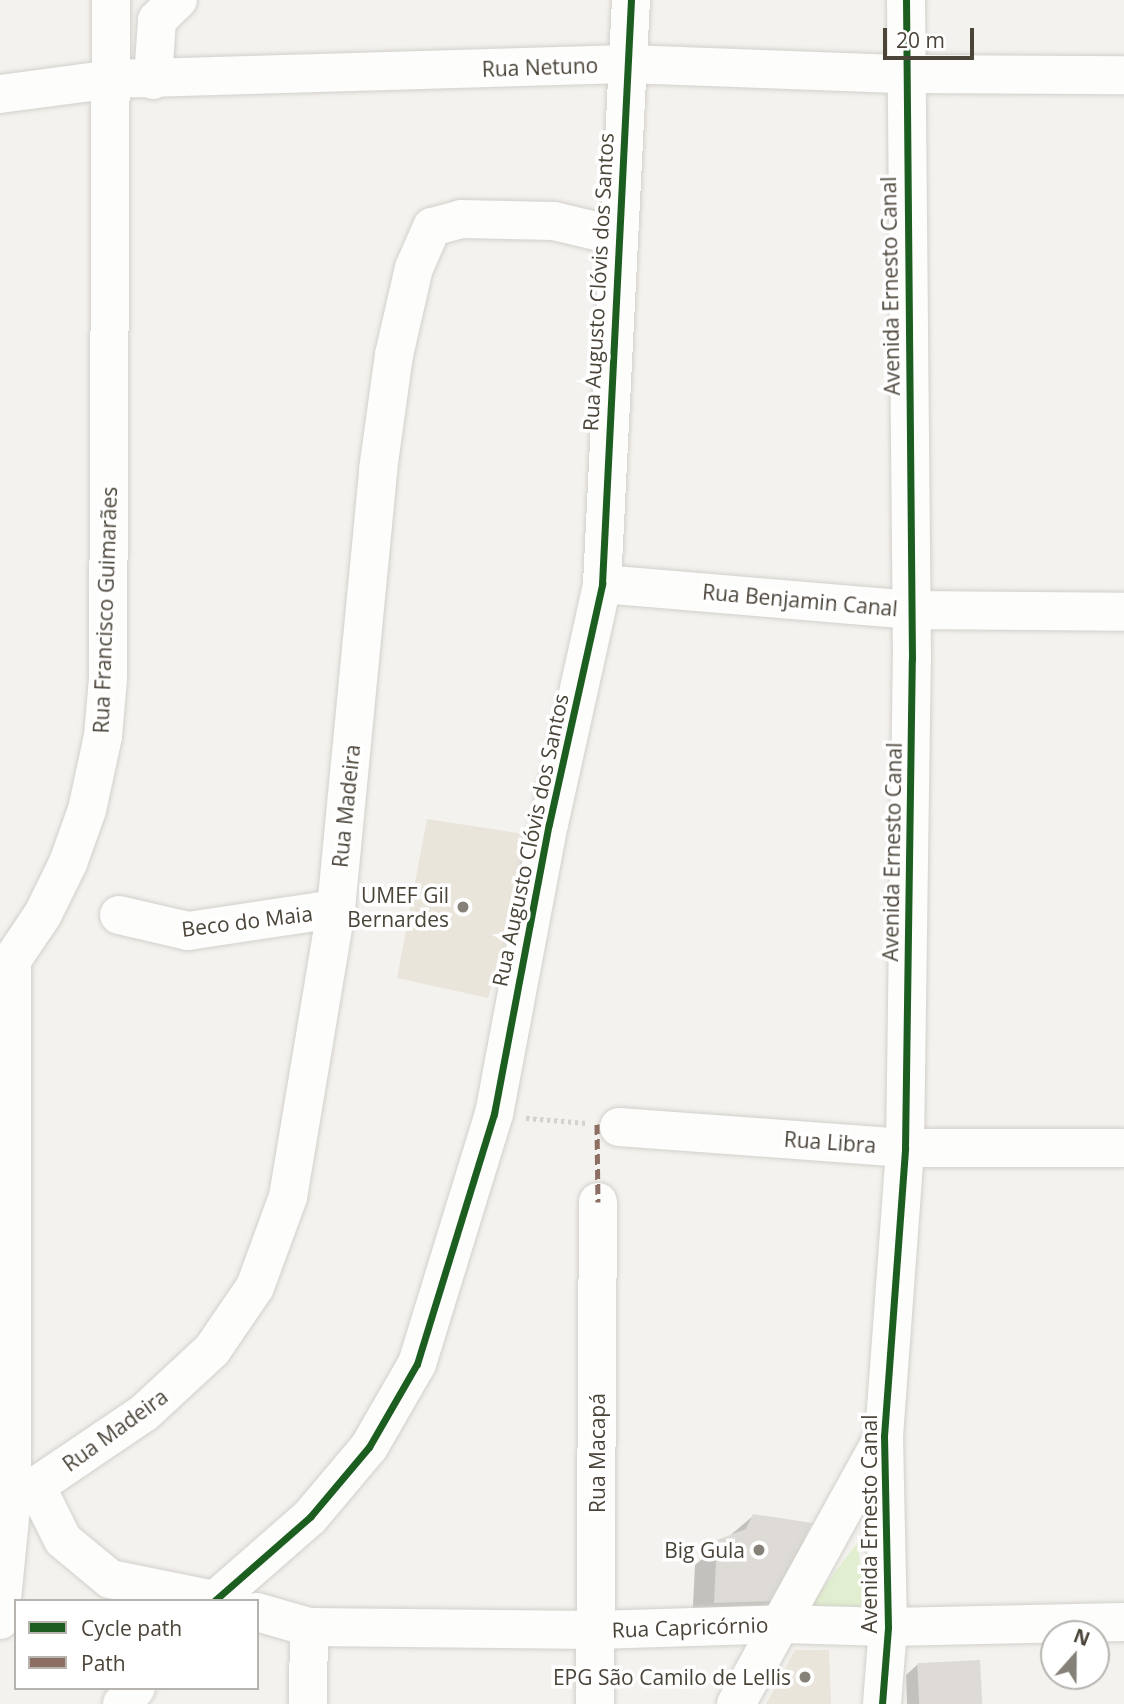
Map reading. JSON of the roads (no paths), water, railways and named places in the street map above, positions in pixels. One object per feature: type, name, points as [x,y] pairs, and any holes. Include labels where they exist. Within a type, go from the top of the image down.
[{"type":"street","name":"Rua Francisco Guimarães","points":[[0,1620],[24,1492],[6,970],[43,914],[75,846],[92,792],[105,717],[111,0]]},
{"type":"street","points":[[153,80],[157,20],[178,0]]},
{"type":"street","name":"Rua Augusto Clóvis dos Santos","points":[[217,1599],[310,1517],[369,1447],[417,1364],[494,1114],[549,824],[602,584],[617,236],[631,0]]},
{"type":"street","name":"Avenida Ernesto Canal","points":[[882,1704],[888,1627],[884,1436],[905,1148],[912,610],[906,0]]},
{"type":"street","name":"Rua Netuno","points":[[0,94],[112,79],[153,80],[627,64],[905,74],[1124,75]]},
{"type":"street","name":"Rua Madeira","points":[[24,1492],[161,1399],[212,1350],[255,1287],[288,1197],[336,909],[378,470],[400,319],[414,268],[432,227],[461,219],[554,221],[617,236]]},
{"type":"street","name":"Rua Benjamin Canal","points":[[602,584],[912,610],[1124,612]]},
{"type":"street","name":"Beco do Maia","points":[[119,915],[188,932],[336,909]]},
{"type":"street","name":"Rua Libra","points":[[620,1127],[905,1148],[1124,1148]]},
{"type":"street","name":"Rua Macapá","points":[[595,1704],[598,1202]]},
{"type":"street","points":[[736,1704],[884,1436]]},
{"type":"street","points":[[24,1492],[63,1540],[110,1579],[211,1599]]},
{"type":"street","name":"Rua Capricórnio","points":[[259,1613],[309,1627],[596,1630],[782,1624],[888,1627],[1124,1622]]},
{"type":"street","points":[[308,1704],[309,1627]]},
{"type":"street","points":[[122,1704],[134,1690]]},
{"type":"place","name":"UMEF Gil Bernardes","points":[[463,907]]},
{"type":"place","name":"Big Gula","points":[[759,1550]]},
{"type":"place","name":"EPG São Camilo de Lellis","points":[[805,1677]]}]
